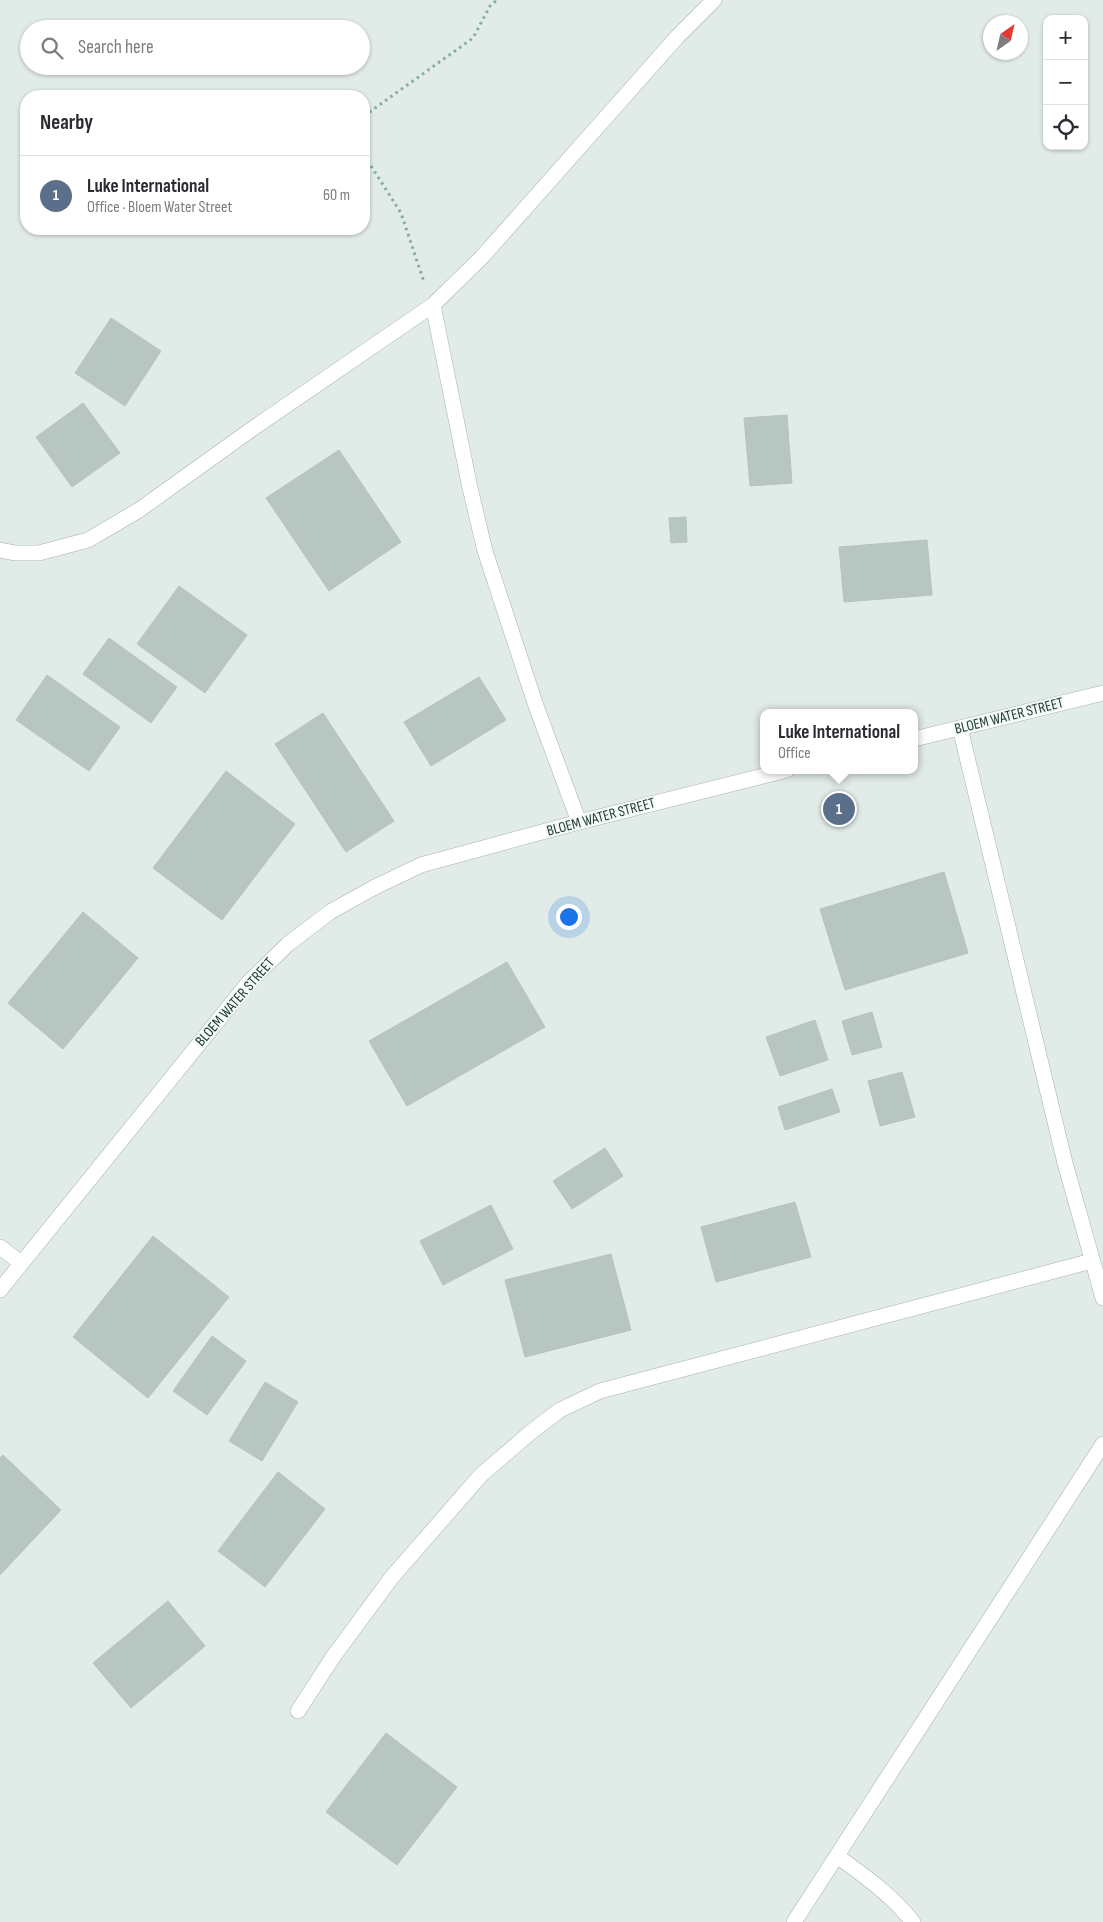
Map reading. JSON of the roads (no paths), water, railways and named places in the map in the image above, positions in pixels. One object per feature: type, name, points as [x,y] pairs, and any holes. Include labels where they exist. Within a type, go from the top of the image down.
[{"type":"street","points":[[0,550],[15,553],[39,553],[88,540],[139,510],[252,429],[432,305],[482,257],[678,36],[714,0]]},
{"type":"street","points":[[432,305],[485,551],[536,706],[579,822]]},
{"type":"street","name":"BLOEM WATER STREET","points":[[918,738],[1103,693]]},
{"type":"street","points":[[960,728],[1065,1163],[1103,1298]]},
{"type":"street","name":"BLOEM WATER STREET","points":[[0,1290],[249,982],[288,944],[330,912],[375,887],[421,865],[579,822],[771,774]]},
{"type":"street","points":[[0,1247],[21,1263]]},
{"type":"street","points":[[298,1711],[333,1657],[392,1577],[482,1475],[531,1432],[560,1410],[600,1391],[1092,1261]]},
{"type":"street","points":[[794,1922],[1103,1444]]},
{"type":"street","points":[[837,1856],[883,1889],[897,1902],[913,1922]]},
{"type":"place","name":"Luke International","points":[[839,809]]}]
